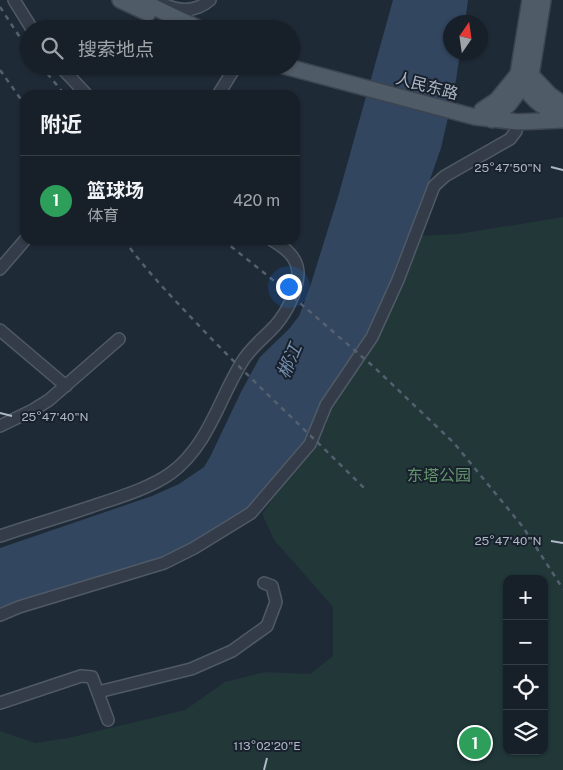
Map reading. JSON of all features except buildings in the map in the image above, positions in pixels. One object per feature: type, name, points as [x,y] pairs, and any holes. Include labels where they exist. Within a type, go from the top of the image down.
[{"type":"main road","points":[[120,0],[161,20]]},
{"type":"main road","points":[[139,0],[181,20]]},
{"type":"main road","points":[[524,79],[530,0]]},
{"type":"main road","points":[[492,114],[524,79],[543,0]]},
{"type":"main road","name":"人民东路","points":[[300,63],[457,109]]},
{"type":"main road","name":"人民东路","points":[[300,70],[457,109],[492,114],[518,122],[561,112]]},
{"type":"main road","points":[[524,79],[550,95],[561,112]]},
{"type":"main road","name":"人民东路","points":[[492,114],[561,112]]},
{"type":"street","points":[[14,0],[26,20]]},
{"type":"street","points":[[154,0],[171,8],[183,10],[194,9],[210,0]]},
{"type":"street","points":[[68,75],[82,90]]},
{"type":"street","points":[[221,90],[230,75]]},
{"type":"street","points":[[0,614],[164,563],[194,548],[251,513],[310,444],[326,406],[372,337],[398,280],[434,186],[445,176],[510,139],[516,131],[518,122]]},
{"type":"street","points":[[0,269],[21,245]]},
{"type":"street","points":[[0,536],[137,491],[170,474],[188,458],[210,424],[242,360],[257,342],[281,319],[295,289],[298,272],[296,262],[291,254],[279,245]]},
{"type":"street","points":[[0,330],[66,386]]},
{"type":"street","points":[[0,426],[49,400],[120,339]]},
{"type":"street","points":[[98,692],[191,669],[232,651],[267,626],[276,602],[272,586],[264,583]]},
{"type":"street","points":[[0,703],[81,676],[92,677],[108,720]]},
{"type":"green space","name":"东塔公园","points":[[563,217],[563,770],[0,770],[0,731],[35,743],[68,738],[185,710],[225,682],[265,672],[310,674],[333,656],[333,607],[274,540],[262,514],[326,426],[331,410],[417,236],[458,234]]},
{"type":"water","name":"郴江","points":[[393,0],[468,0],[466,15],[443,15],[443,60],[459,60],[455,87],[441,148],[406,248],[382,309],[319,408],[305,447],[254,504],[200,539],[163,558],[19,600],[0,608],[0,548],[152,496],[179,484],[204,467],[260,357],[289,329],[299,316],[338,197]]},
{"type":"railway","points":[[0,7],[20,37]]},
{"type":"railway","points":[[0,70],[20,98]]},
{"type":"railway","points":[[48,75],[61,90]]},
{"type":"railway","points":[[128,245],[170,295],[208,335],[364,488]]},
{"type":"railway","points":[[229,245],[278,284],[375,368],[454,443],[523,527],[563,589]]},
{"type":"place","name":"篮球场","points":[[475,743]]}]
